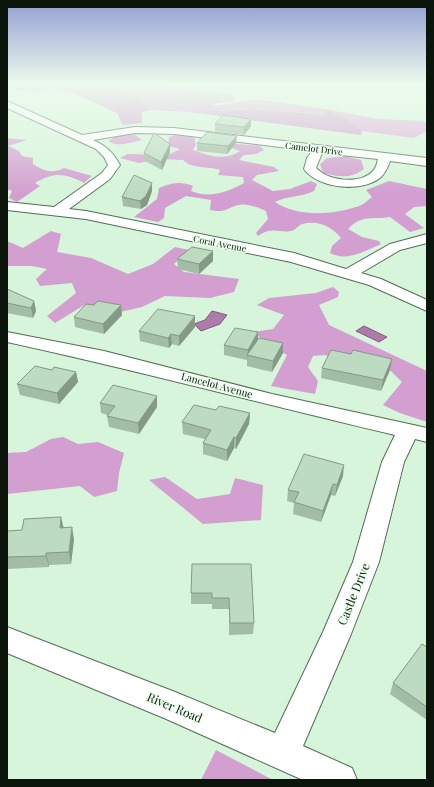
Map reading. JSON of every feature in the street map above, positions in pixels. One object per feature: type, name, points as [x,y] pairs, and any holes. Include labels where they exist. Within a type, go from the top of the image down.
[{"type":"street","points":[[41,120],[105,151],[113,160],[114,165],[106,176],[57,211]]},
{"type":"street","name":"Camelot Drive","points":[[81,138],[122,131],[161,130],[427,162]]},
{"type":"street","points":[[319,149],[313,158],[310,169],[319,178],[337,181],[363,181],[374,177],[383,165],[385,156]]},
{"type":"street","name":"Coral Avenue","points":[[7,206],[57,211],[294,258],[350,273],[375,282],[427,306]]},
{"type":"street","points":[[350,273],[395,247],[427,238]]},
{"type":"street","name":"Lancelot Avenue","points":[[7,337],[112,359],[272,400],[418,433]]},
{"type":"street","name":"Castle Drive","points":[[283,752],[337,634],[366,562],[393,462],[418,433]]},
{"type":"street","name":"River Road","points":[[7,640],[159,699],[283,752],[340,780]]},
{"type":"shaded area","points":[[120,120],[142,120],[142,123],[123,125]]},
{"type":"shaded area","points":[[247,120],[347,120],[362,131],[361,135]]},
{"type":"shaded area","points":[[347,120],[394,120],[423,121],[427,123],[427,131],[414,138],[362,131]]},
{"type":"shaded area","points":[[134,134],[142,140],[121,144],[108,141],[115,137]]},
{"type":"shaded area","points":[[175,135],[194,137],[196,145],[193,150],[223,157],[240,151],[223,145],[224,142],[260,146],[264,150],[256,154],[244,155],[239,160],[274,167],[279,171],[257,175],[252,180],[273,191],[290,189],[311,181],[317,184],[314,191],[275,202],[293,210],[325,213],[346,210],[364,203],[372,197],[366,190],[389,181],[427,189],[427,206],[414,207],[405,214],[424,228],[410,232],[390,217],[363,219],[353,224],[348,229],[362,237],[379,241],[381,244],[356,254],[343,256],[330,253],[332,246],[341,238],[333,230],[324,225],[313,223],[302,224],[294,230],[285,232],[269,231],[258,236],[256,233],[268,219],[266,211],[248,205],[238,205],[222,211],[215,211],[210,210],[211,200],[186,196],[165,208],[164,218],[158,222],[134,217],[157,199],[159,188],[168,185],[176,183],[184,184],[193,186],[191,191],[212,194],[225,192],[244,183],[243,177],[218,175],[220,170],[190,165],[183,160],[160,159],[139,163],[120,158],[128,154],[168,155],[180,149],[168,146],[169,137]]},
{"type":"shaded area","points":[[7,138],[27,140],[8,146],[19,151],[22,156],[33,158],[33,164],[41,168],[48,171],[56,171],[64,168],[92,176],[84,183],[71,177],[60,175],[42,179],[35,183],[40,186],[17,202],[9,198],[12,191],[7,189]]},
{"type":"shaded area","points":[[345,156],[361,160],[364,169],[349,176],[323,173],[320,164],[327,158]]},
{"type":"shaded area","points":[[51,231],[61,234],[57,252],[91,258],[128,274],[153,264],[175,247],[189,250],[174,264],[184,272],[239,279],[234,292],[210,298],[165,296],[142,307],[120,312],[86,304],[55,323],[47,316],[76,293],[72,283],[40,286],[36,279],[47,269],[32,266],[7,266],[7,241],[23,248]]},
{"type":"shaded area","points":[[333,287],[339,292],[338,297],[319,305],[329,325],[427,371],[427,422],[400,413],[383,405],[402,382],[387,367],[341,360],[325,355],[313,356],[308,367],[318,381],[315,394],[271,386],[287,355],[265,342],[254,332],[273,329],[284,315],[257,305],[269,298],[316,293]]},
{"type":"shaded area","points":[[212,311],[227,315],[220,324],[201,331],[194,324],[205,320]]},
{"type":"shaded area","points":[[364,326],[387,337],[379,342],[356,331]]},
{"type":"shaded area","points":[[63,437],[78,444],[98,442],[124,453],[119,473],[117,491],[94,497],[80,486],[7,494],[7,453],[26,452],[51,439]]},
{"type":"shaded area","points":[[165,477],[197,499],[230,494],[235,478],[263,485],[261,520],[203,524],[149,480]]},
{"type":"shaded area","points":[[216,750],[273,780],[201,780]]},
{"type":"building","points":[[219,120],[250,120],[244,127],[215,124]]},
{"type":"building","points":[[207,132],[237,136],[228,146],[197,143]]},
{"type":"building","points":[[154,133],[170,144],[161,162],[144,153]]},
{"type":"building","points":[[134,175],[152,183],[146,196],[140,201],[122,197]]},
{"type":"building","points":[[192,247],[213,251],[199,264],[177,259]]},
{"type":"building","points":[[7,289],[34,301],[31,308],[7,303]]},
{"type":"building","points":[[98,301],[121,305],[103,324],[74,317],[86,304],[94,305]]},
{"type":"building","points":[[158,309],[195,316],[179,336],[171,334],[168,338],[139,331]]},
{"type":"building","points":[[235,328],[258,332],[248,350],[224,345]]},
{"type":"building","points":[[259,338],[283,343],[273,361],[247,355]]},
{"type":"building","points":[[331,350],[351,354],[353,350],[392,359],[383,380],[322,368]]},
{"type":"building","points":[[35,366],[52,370],[54,367],[76,372],[57,393],[17,384]]},
{"type":"building","points":[[113,385],[157,396],[138,423],[107,416],[115,406],[100,403]]},
{"type":"building","points":[[194,405],[216,410],[219,406],[250,413],[236,438],[234,437],[227,450],[203,443],[211,430],[182,422]]},
{"type":"building","points":[[304,454],[344,465],[337,485],[333,484],[323,511],[294,502],[299,492],[288,490]]},
{"type":"building","points":[[61,517],[60,528],[72,527],[69,552],[46,553],[46,556],[7,557],[7,531],[22,530],[24,519]]},
{"type":"building","points":[[192,564],[251,564],[254,623],[230,623],[229,598],[212,598],[212,593],[191,593]]},
{"type":"building","points":[[422,644],[427,647],[427,707],[393,683]]}]
